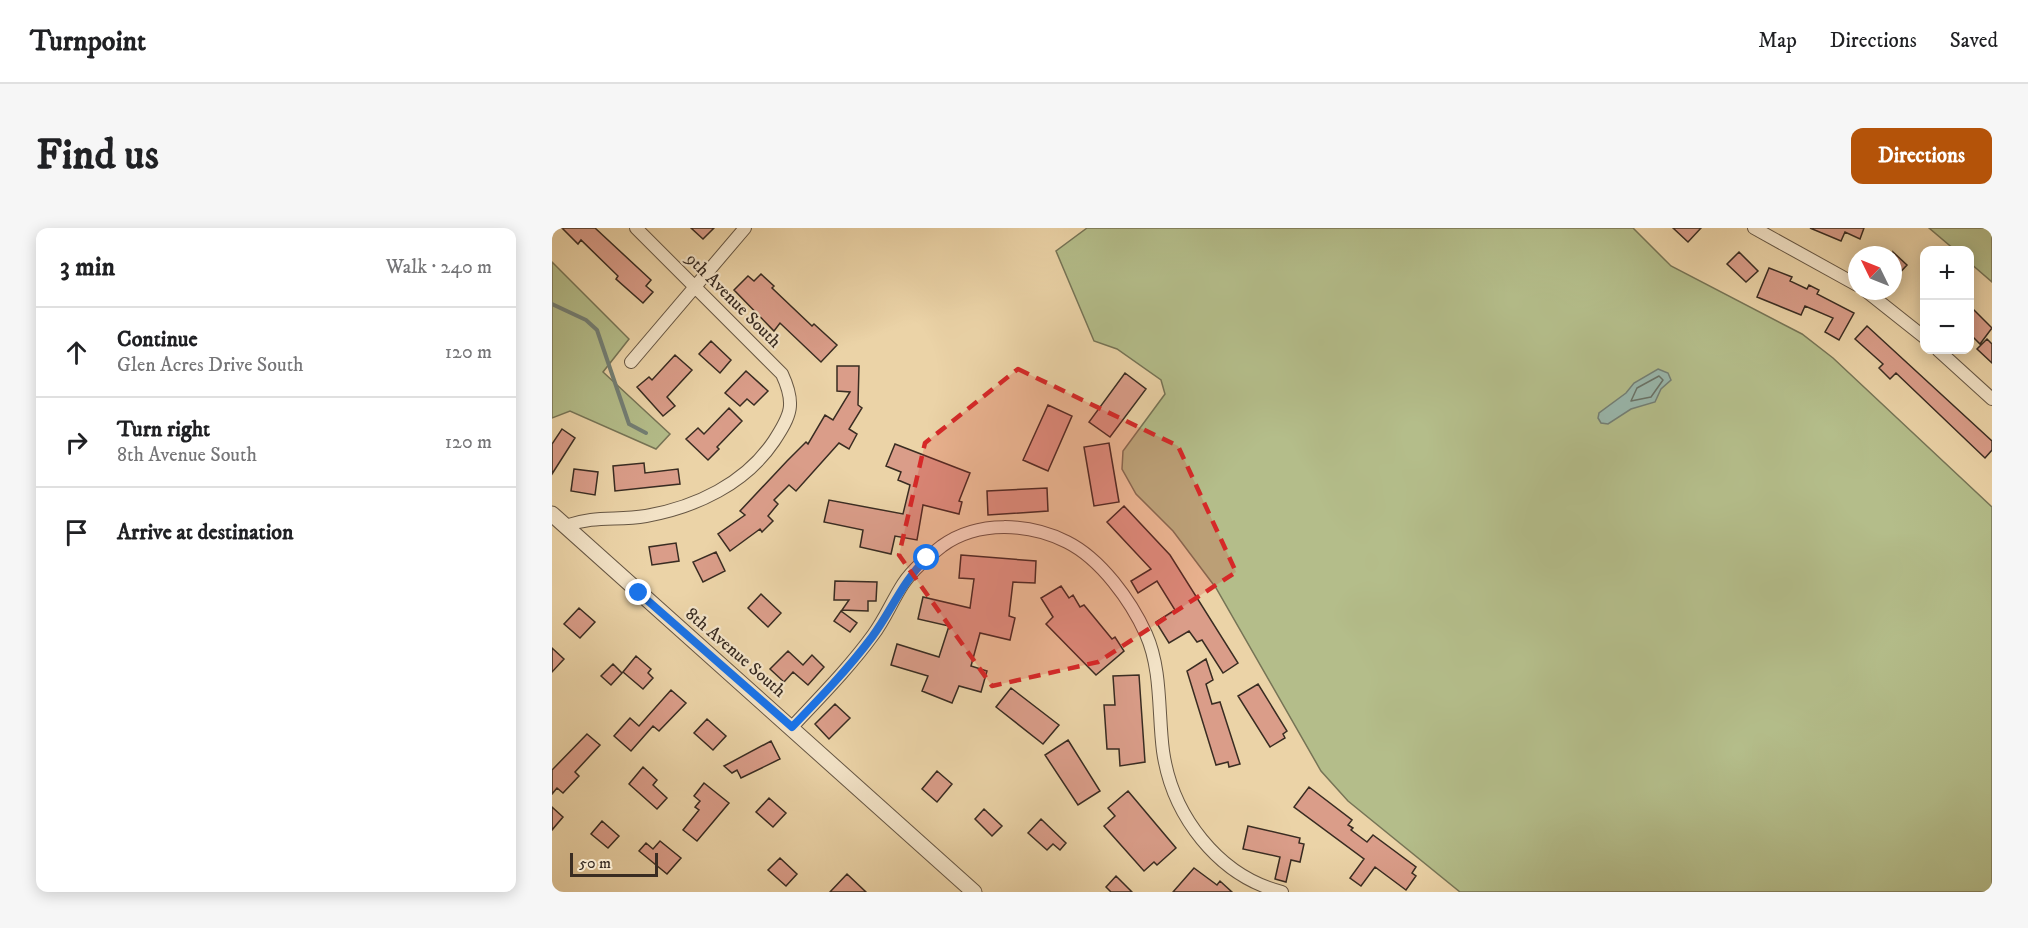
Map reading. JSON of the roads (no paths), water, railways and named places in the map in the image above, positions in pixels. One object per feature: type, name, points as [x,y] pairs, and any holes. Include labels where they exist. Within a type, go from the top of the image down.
[{"type":"street","name":"9th Avenue South","points":[[565,526],[587,518],[645,516],[686,506],[715,494],[751,468],[771,445],[786,422],[792,406],[789,388],[782,374],[636,228]]},
{"type":"street","points":[[631,362],[746,228]]},
{"type":"street","points":[[1754,228],[1848,280]]},
{"type":"street","points":[[1877,300],[1920,334]]},
{"type":"street","points":[[1942,354],[1992,399]]},
{"type":"street","name":"8th Avenue South","points":[[552,514],[974,892]]},
{"type":"street","points":[[792,727],[851,663],[886,617],[903,584],[927,558],[945,544],[972,531],[990,527],[1040,531],[1069,543],[1096,564],[1136,614],[1147,636],[1155,664],[1167,773],[1181,809],[1192,826],[1225,864],[1244,877],[1282,892]]},
{"type":"water","points":[[1658,369],[1668,373],[1671,380],[1661,389],[1655,402],[1631,409],[1608,424],[1601,423],[1598,418],[1599,413],[1626,393],[1634,383]]},
{"type":"waterway","points":[[552,304],[586,320],[597,330],[629,424],[646,433]]}]
